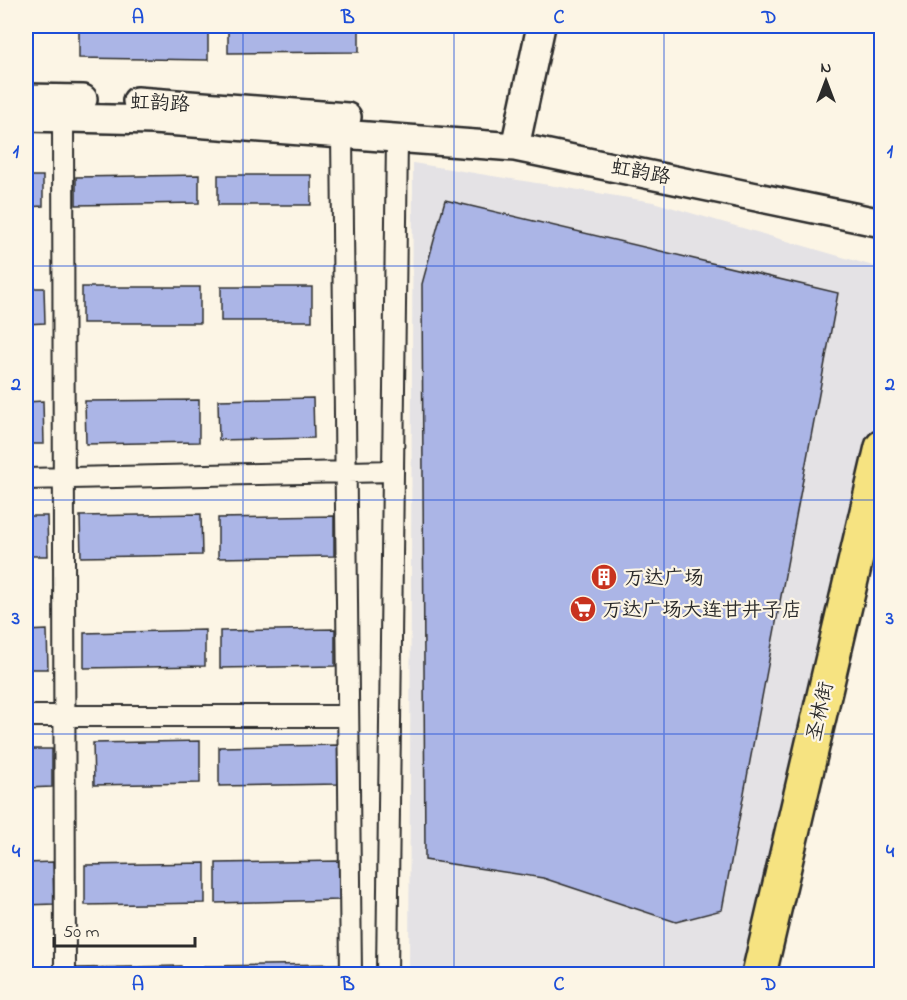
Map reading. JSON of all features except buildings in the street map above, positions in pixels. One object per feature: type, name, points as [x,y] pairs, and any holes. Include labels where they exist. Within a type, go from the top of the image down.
[{"type":"highway","name":"圣林街","points":[[759,975],[882,447]]},
{"type":"street","points":[[515,147],[541,26]]},
{"type":"street","name":"虹韵路","points":[[26,98],[154,101],[349,117],[397,138]]},
{"type":"street","name":"虹韵路","points":[[26,117],[153,120],[515,147],[882,223]]},
{"type":"street","points":[[63,117],[65,975]]},
{"type":"street","points":[[342,135],[351,975]]},
{"type":"street","points":[[387,975],[397,138]]},
{"type":"street","points":[[26,479],[393,471]]},
{"type":"street","points":[[26,716],[348,716]]},
{"type":"shaded area","name":"万达广场","points":[[413,163],[653,202],[880,268],[882,272],[881,397],[742,974],[409,974]]},
{"type":"place","name":"万达广场","points":[[604,577]]},
{"type":"place","name":"万达广场大连甘井子店","points":[[583,609]]}]
